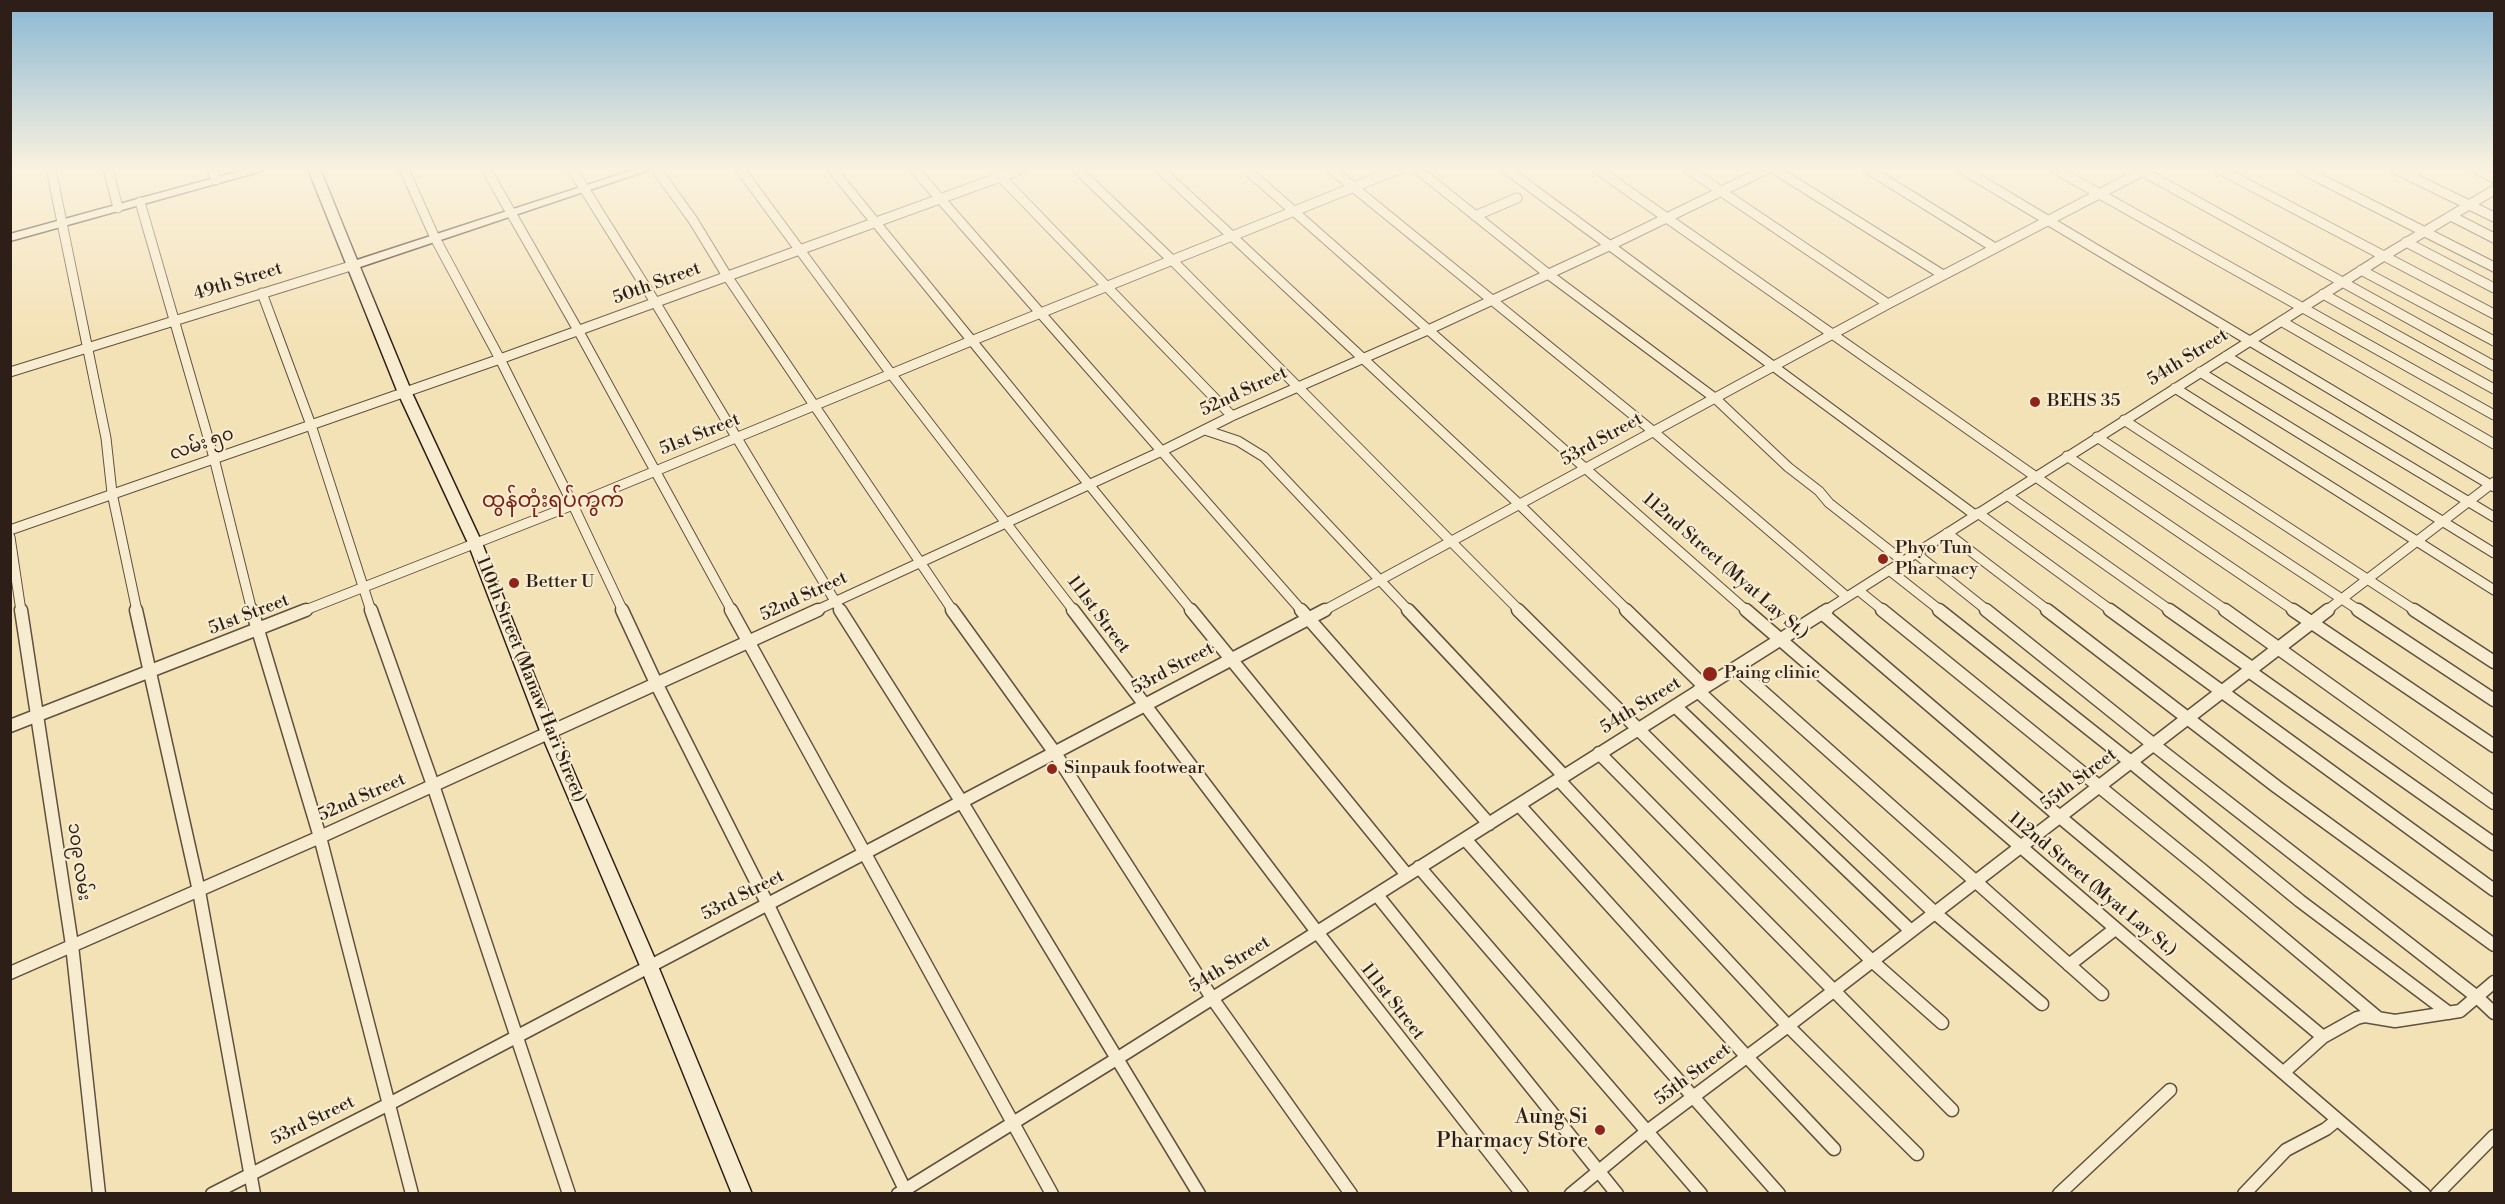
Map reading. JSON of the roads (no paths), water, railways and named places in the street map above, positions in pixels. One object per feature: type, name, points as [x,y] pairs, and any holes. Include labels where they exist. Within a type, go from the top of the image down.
[{"type":"main road","points":[[10,238],[58,225]]},
{"type":"main road","name":"110th Street (Manaw Hari Street)","points":[[337,225],[405,393],[475,543],[548,731],[649,966],[742,1194]]},
{"type":"main road","name":"49th Street","points":[[354,265],[473,225]]},
{"type":"street","points":[[62,225],[106,438],[112,493],[198,891],[254,1194]]},
{"type":"street","points":[[147,225],[214,458],[257,630],[320,837],[412,1194]]},
{"type":"street","points":[[429,225],[573,505],[656,683],[767,903],[904,1192]]},
{"type":"street","points":[[517,225],[656,471],[1052,1194]]},
{"type":"street","points":[[607,225],[835,602],[961,801],[1199,1194]]},
{"type":"street","points":[[696,225],[727,276],[867,480],[919,563],[1055,753],[1212,998],[1351,1194]]},
{"type":"street","name":"111st Street","points":[[781,225],[892,375],[1007,522],[1317,932],[1522,1194]]},
{"type":"street","name":"50th Street","points":[[405,393],[869,225]]},
{"type":"street","points":[[880,225],[971,341],[1088,484],[1413,871],[1701,1194]]},
{"type":"street","points":[[964,225],[1489,824]]},
{"type":"street","points":[[1047,225],[1232,416]]},
{"type":"street","points":[[1136,225],[1872,962],[1942,1023]]},
{"type":"street","points":[[1221,225],[1520,506],[1702,689],[1935,913],[2042,1004]]},
{"type":"street","name":"51st Street","points":[[10,726],[573,505],[1260,225]]},
{"type":"street","name":"112nd Street (Myat Lay St.)","points":[[1311,225],[1780,640],[2332,1116]]},
{"type":"street","points":[[1400,225],[1654,432],[1847,597]]},
{"type":"street","points":[[1487,225],[1548,274],[1716,399],[1788,467],[1819,491],[1829,503],[1904,561]]},
{"type":"street","points":[[1581,225],[1975,515],[1978,513],[2494,890]]},
{"type":"street","name":"52nd Street","points":[[10,973],[320,837],[835,602],[1162,451],[1232,416],[1428,330],[1652,225]]},
{"type":"street","points":[[1677,225],[2280,648],[2494,803]]},
{"type":"street","points":[[1773,225],[1888,304]]},
{"type":"street","points":[[1863,225],[1942,275]]},
{"type":"street","points":[[1958,225],[1995,248]]},
{"type":"street","name":"53rd Street","points":[[212,1194],[517,1037],[1380,581],[1773,366],[2038,225]]},
{"type":"street","points":[[2060,225],[2249,341],[2493,485]]},
{"type":"street","points":[[2155,225],[2494,416]]},
{"type":"street","points":[[2242,225],[2494,366]]},
{"type":"street","points":[[2326,225],[2494,314]]},
{"type":"street","points":[[2412,225],[2494,267]]},
{"type":"street","name":"54th Street","points":[[904,1192],[2434,225]]},
{"type":"street","points":[[2469,225],[2494,238]]},
{"type":"street","points":[[2406,242],[2494,288]]},
{"type":"street","name":"49th Street","points":[[10,372],[354,265]]},
{"type":"street","points":[[2361,270],[2494,341]]},
{"type":"street","points":[[262,293],[310,425],[363,588],[434,785],[569,1194]]},
{"type":"street","points":[[2323,294],[2494,389]]},
{"type":"street","points":[[2281,321],[2494,444]]},
{"type":"street","points":[[2226,356],[2494,518]]},
{"type":"street","points":[[2200,372],[2494,553]]},
{"type":"street","points":[[2175,388],[2494,590]]},
{"type":"street","name":"လမ်း ၅၀","points":[[10,530],[405,393]]},
{"type":"street","points":[[2124,420],[2494,662]]},
{"type":"street","points":[[1204,430],[1238,441],[1264,457],[1788,1026],[1917,1154]]},
{"type":"street","points":[[2097,437],[2494,700]]},
{"type":"street","points":[[2067,456],[2494,746]]},
{"type":"street","name":"55th Street","points":[[1570,1194],[1646,1132],[1694,1098],[2493,485]]},
{"type":"street","points":[[2007,495],[2253,669],[2250,671],[2494,844]]},
{"type":"street","points":[[1947,533],[2277,788],[2494,945]]},
{"type":"street","name":"၁၀၉ လမ်း","points":[[10,537],[72,945],[99,1194]]},
{"type":"street","points":[[1914,552],[2154,745],[2477,997],[2494,1013]]},
{"type":"street","points":[[1889,570],[2132,763],[2300,901],[2449,1014]]},
{"type":"street","points":[[1858,590],[2202,870],[2377,1017]]},
{"type":"street","points":[[1822,613],[2060,817],[2323,1037]]},
{"type":"street","points":[[1736,668],[2102,994]]},
{"type":"street","points":[[1674,706],[1911,931]]},
{"type":"street","points":[[1599,753],[1952,1110]]},
{"type":"street","points":[[1519,805],[1747,1057],[1834,1149]]},
{"type":"street","points":[[1465,838],[1779,1194]]},
{"type":"street","points":[[1377,894],[1617,1194]]},
{"type":"street","points":[[2069,965],[2115,928]]},
{"type":"street","points":[[2289,1077],[2323,1037],[2357,1018],[2377,1017],[2395,1021],[2449,1014],[2464,1010],[2494,982]]},
{"type":"street","points":[[2059,1194],[2170,1090]]},
{"type":"street","points":[[2244,1194],[2286,1150],[2326,1129],[2332,1116],[2424,1194]]},
{"type":"street","points":[[2437,1194],[2494,1136]]},
{"type":"place","name":"BEHS 35","points":[[2035,402]]},
{"type":"place","name":"Phyo Tun Pharmacy","points":[[1883,559]]},
{"type":"place","name":"Better U","points":[[514,583]]},
{"type":"place","name":"Paing clinic","points":[[1710,674]]},
{"type":"place","name":"Sinpauk footwear","points":[[1052,769]]},
{"type":"place","name":"Aung Si Pharmacy Store","points":[[1600,1130]]},
{"type":"district","name":"ထွန်တုံးရပ်ကွက်","points":[[553,502]]}]
